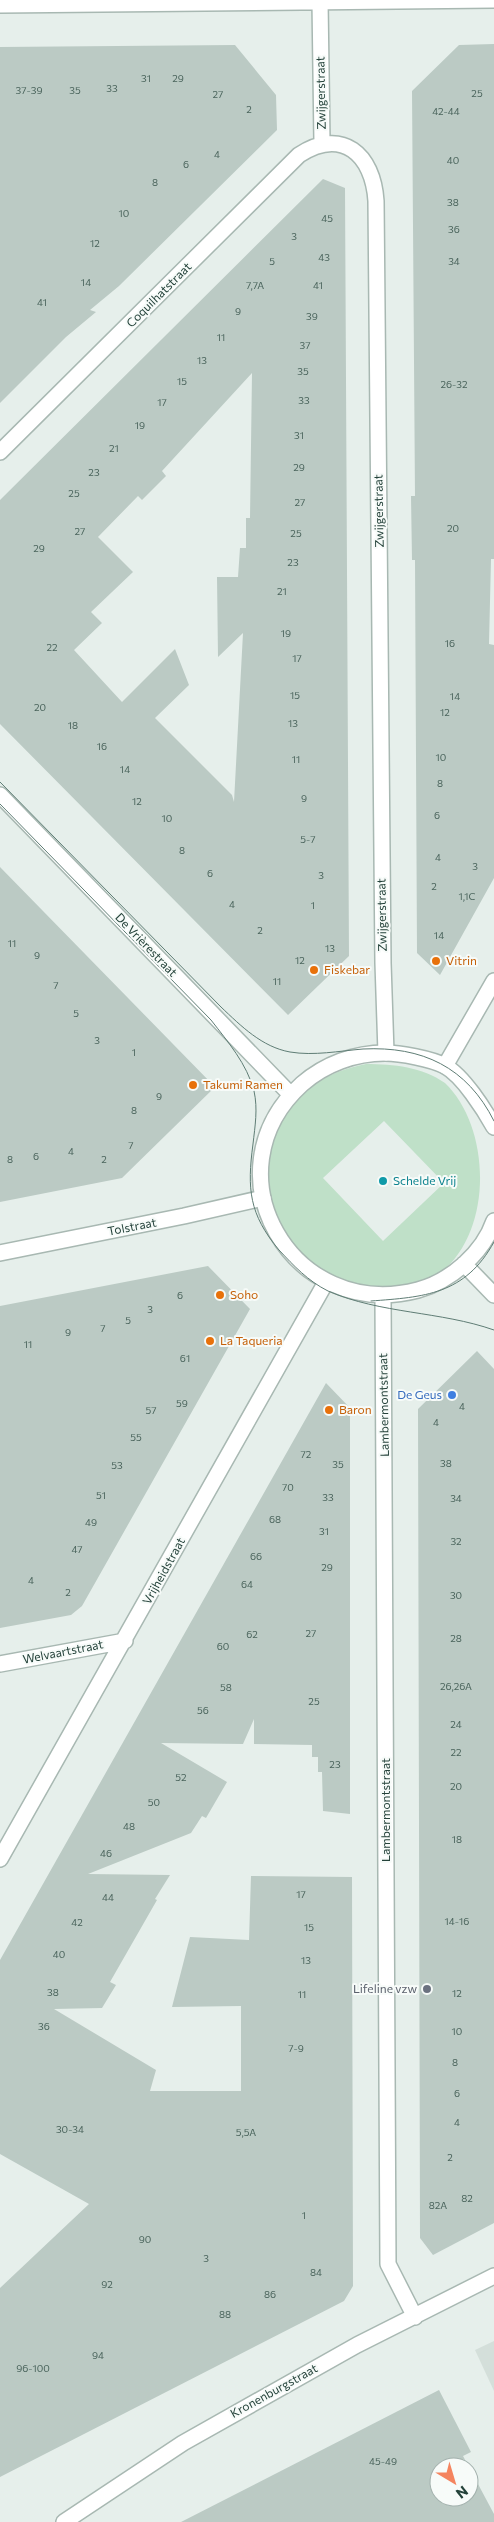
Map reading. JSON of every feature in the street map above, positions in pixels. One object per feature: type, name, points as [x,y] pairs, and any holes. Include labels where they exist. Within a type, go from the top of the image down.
[{"type":"street","points":[[0,5],[494,0]]},
{"type":"street","name":"Zwijgerstraat","points":[[320,1],[322,144],[336,144],[349,148],[362,158],[370,170],[375,185],[382,963],[386,1053]]},
{"type":"street","name":"Coquilhatstraat","points":[[0,452],[299,155],[322,144]]},
{"type":"street","name":"De Vrièrestraat","points":[[0,795],[291,1095]]},
{"type":"street","points":[[445,1066],[494,981]]},
{"type":"street","points":[[494,1127],[483,1106],[445,1066],[386,1053],[359,1055],[334,1063],[311,1077],[291,1095],[268,1133],[263,1154],[261,1176],[263,1198],[269,1219],[287,1250],[307,1270],[326,1282],[354,1292],[383,1296],[427,1288],[464,1264],[479,1247],[494,1221]]},
{"type":"street","name":"Tolstraat","points":[[0,1252],[184,1216],[263,1198]]},
{"type":"street","points":[[464,1264],[494,1295]]},
{"type":"street","name":"Vrijheidstraat","points":[[0,1859],[125,1641],[326,1282]]},
{"type":"street","name":"Lambermontstraat","points":[[383,1296],[388,2264],[414,2318]]},
{"type":"street","name":"Welvaartstraat","points":[[0,1664],[125,1641]]},
{"type":"street","name":"Kronenburgstraat","points":[[64,2522],[183,2443],[357,2345],[414,2318],[494,2276]]},
{"type":"shaded area","points":[[494,2341],[494,2391],[475,2350]]},
{"type":"green space","points":[[366,1064],[397,1066],[417,1070],[445,1083],[461,1103],[472,1129],[479,1156],[480,1186],[476,1214],[466,1241],[451,1263],[430,1280],[387,1290],[364,1288],[335,1281],[318,1271],[298,1254],[289,1242],[277,1218],[270,1200],[267,1182],[272,1146],[288,1112],[314,1085],[326,1077]],"holes":[[[384,1121],[444,1183],[383,1241],[323,1178]]]},
{"type":"building","points":[[494,44],[494,559],[491,559],[489,644],[494,645],[494,878],[440,975],[417,953],[415,560],[412,560],[411,496],[415,496],[412,91],[459,45]]},
{"type":"building","points":[[235,45],[276,95],[277,130],[119,286],[90,310],[96,312],[66,337],[0,403],[0,47]]},
{"type":"building","points":[[323,179],[345,188],[349,956],[288,1015],[0,724],[0,500]],"holes":[[[252,373],[250,518],[246,518],[246,548],[240,548],[238,577],[217,577],[218,657],[243,633],[234,802],[232,795],[155,718],[189,685],[175,649],[122,702],[74,650],[102,623],[91,612],[133,572],[98,537],[138,496],[142,500],[166,476],[162,471]]]},
{"type":"building","points":[[0,867],[215,1087],[122,1178],[0,1202]]},
{"type":"building","points":[[208,1266],[250,1309],[82,1606],[71,1615],[0,1628],[0,1306]]},
{"type":"building","points":[[477,1351],[494,1369],[494,2223],[433,2255],[420,2238],[418,1409]]},
{"type":"building","points":[[326,1383],[350,1408],[350,1814],[323,1811],[322,1772],[318,1772],[318,1757],[312,1757],[312,1745],[254,1744],[254,1719],[243,1744],[161,1743],[227,1782],[206,1818],[202,1816],[191,1833],[88,1874],[170,1875],[110,1982],[116,1985],[102,2008],[54,2009],[156,2070],[150,2091],[241,2091],[241,2006],[172,2007],[190,1937],[249,1940],[251,1876],[352,1877],[353,2286],[344,2301],[0,2477],[0,2288],[89,2204],[0,2154],[0,1960]]},
{"type":"building","points":[[439,2390],[471,2452],[464,2457],[429,2457],[429,2507],[479,2507],[479,2486],[494,2514],[494,2522],[181,2522]]},
{"type":"tram line","points":[[0,782],[221,1007],[252,1035],[270,1046],[290,1052],[317,1053],[384,1049],[405,1051],[423,1056],[456,1074],[483,1102],[494,1121]]},
{"type":"tram line","points":[[0,804],[211,1020],[242,1062],[251,1081],[256,1104],[250,1174],[252,1200],[261,1225],[279,1250],[308,1278],[328,1291],[369,1304],[453,1319],[494,1330]]},
{"type":"tram line","points":[[371,1301],[426,1295],[456,1283],[483,1260],[494,1242]]},
{"type":"place","name":"Vitrin","points":[[436,961]]},
{"type":"place","name":"Fiskebar","points":[[314,970]]},
{"type":"place","name":"Takumi Ramen","points":[[193,1085]]},
{"type":"place","name":"Schelde Vrij","points":[[383,1181]]},
{"type":"place","name":"Soho","points":[[220,1295]]},
{"type":"place","name":"La Taqueria","points":[[210,1341]]},
{"type":"place","name":"De Geus","points":[[452,1395]]},
{"type":"place","name":"Baron","points":[[329,1410]]},
{"type":"place","name":"Lifeline vzw","points":[[427,1989]]}]
